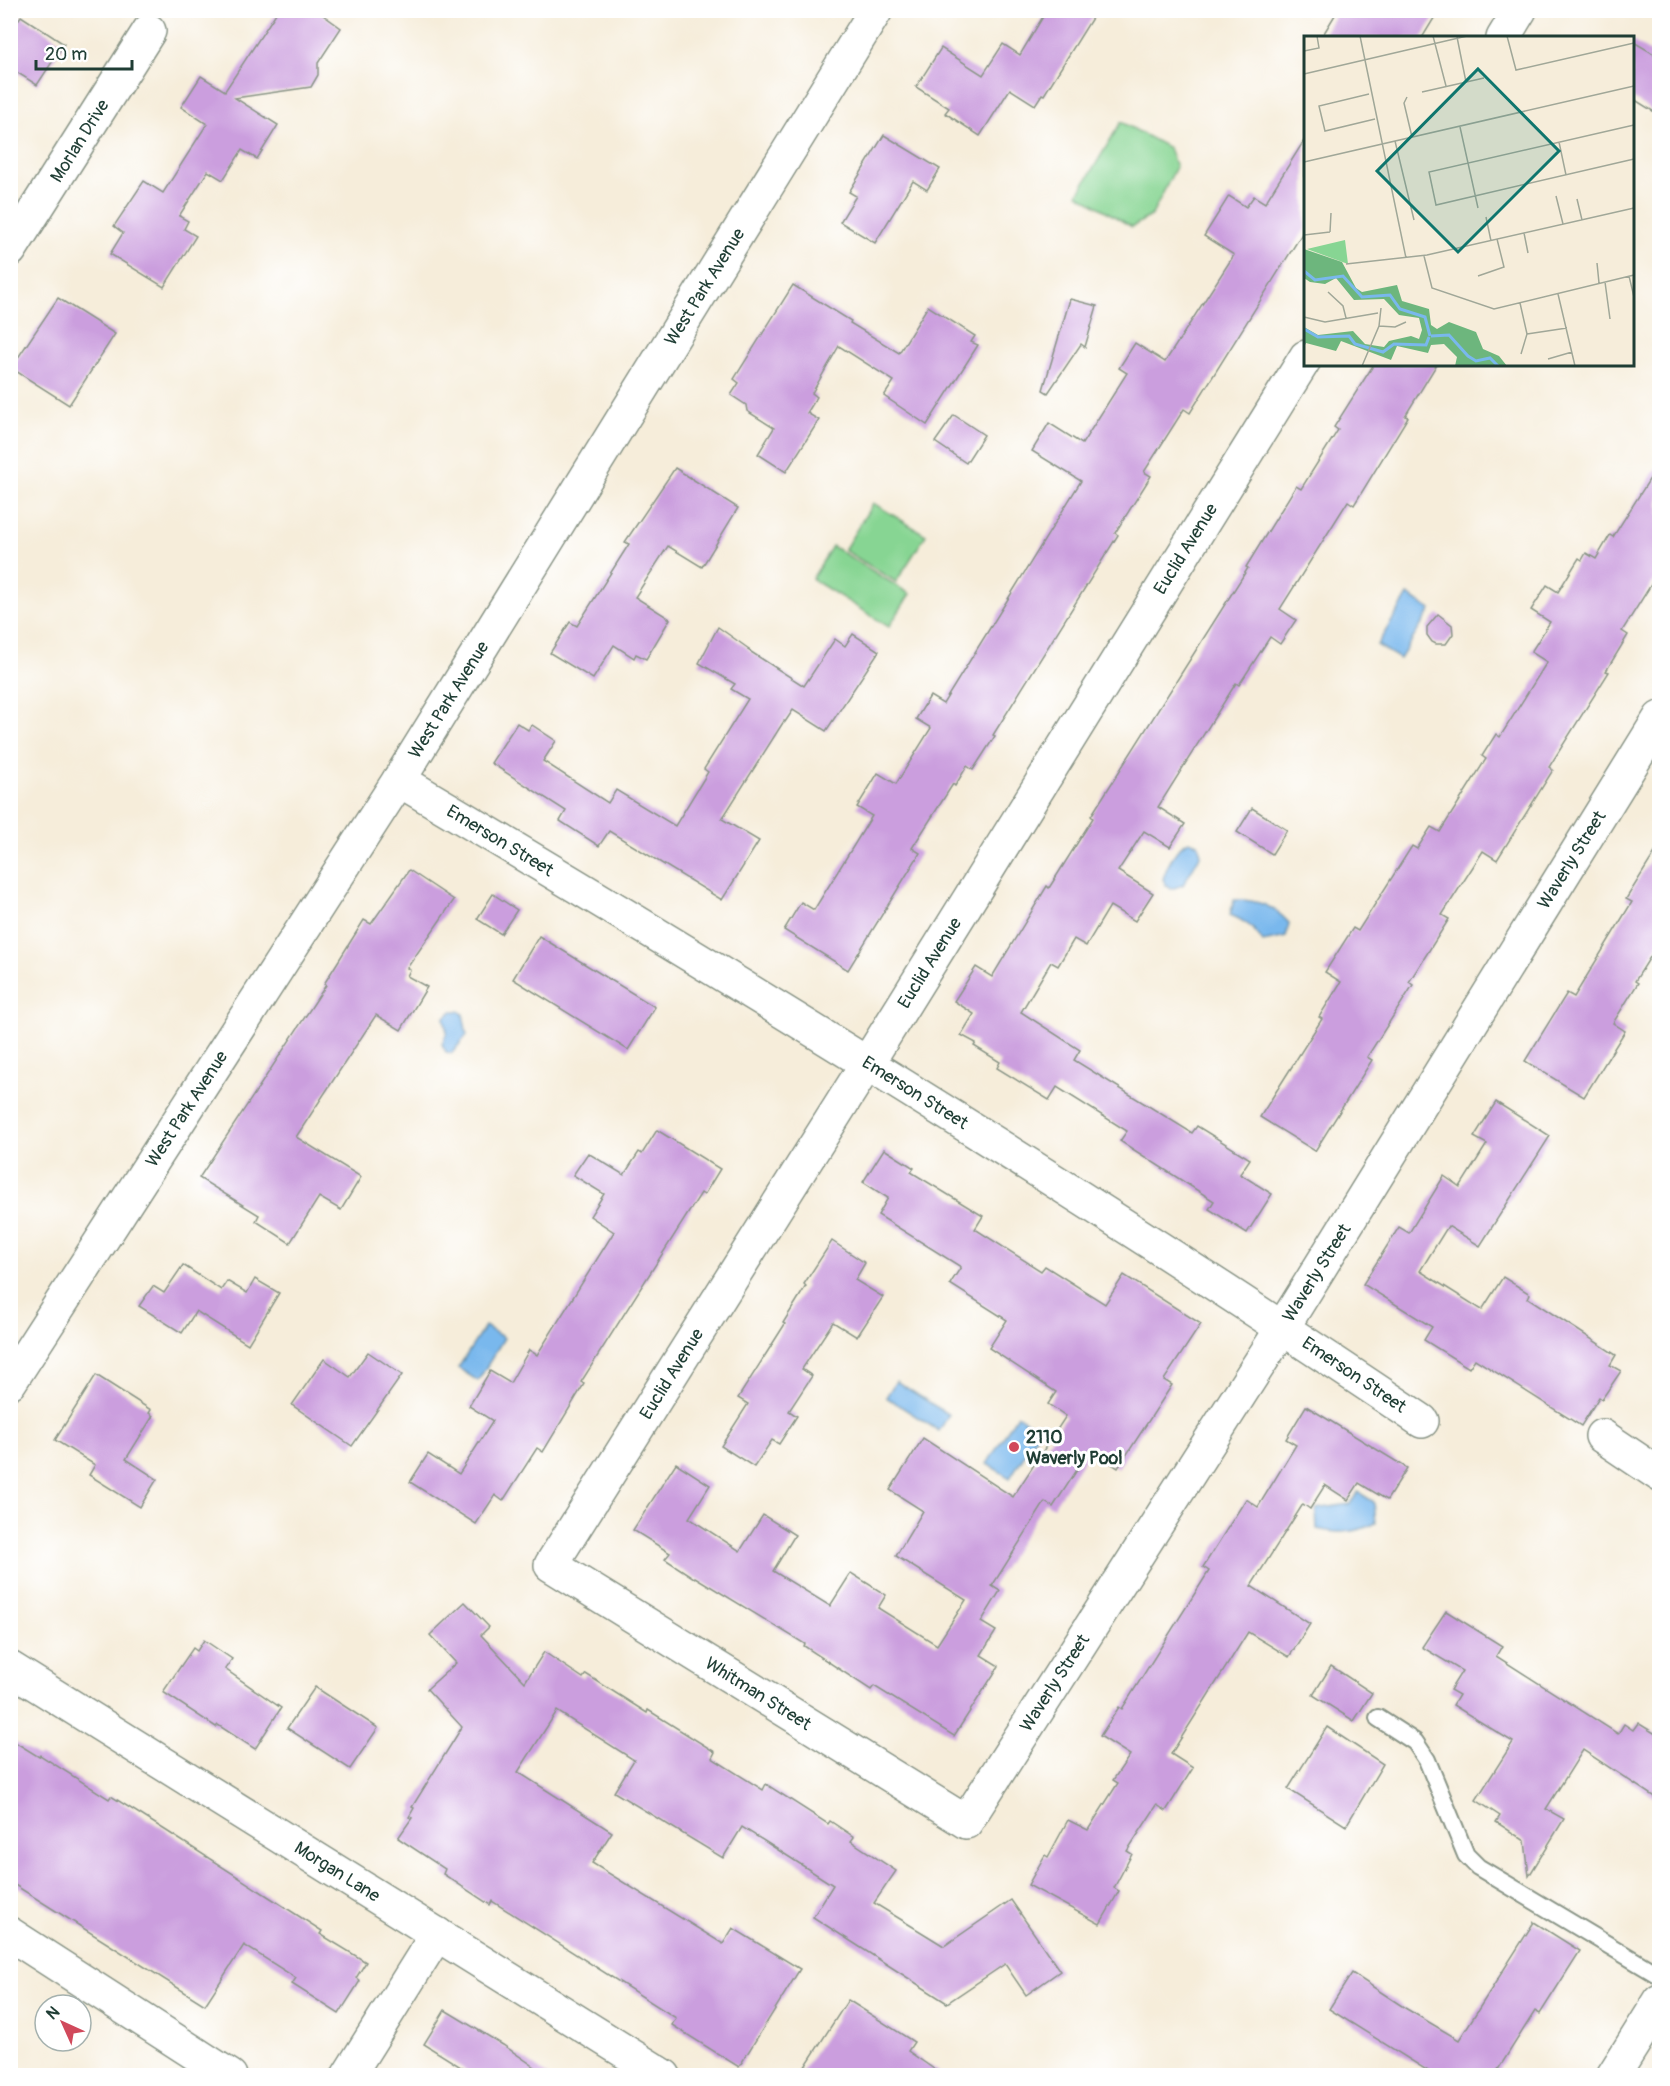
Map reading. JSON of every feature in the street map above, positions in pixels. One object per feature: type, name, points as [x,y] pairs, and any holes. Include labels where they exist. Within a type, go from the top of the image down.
[{"type":"street","name":"West Park Avenue","points":[[12,1375],[399,780],[876,10]]},
{"type":"street","points":[[1504,36],[1520,10]]},
{"type":"street","name":"Morlan Drive","points":[[10,250],[149,32]]},
{"type":"street","name":"Euclid Avenue","points":[[551,1565],[868,1062],[1304,359]]},
{"type":"street","name":"Waverly Street","points":[[966,1822],[1283,1327],[1659,718]]},
{"type":"street","name":"Emerson Street","points":[[399,780],[868,1062],[1283,1327],[1422,1420]]},
{"type":"street","points":[[1602,1436],[1659,1475]]},
{"type":"street","name":"Whitman Street","points":[[551,1565],[966,1822]]},
{"type":"street","name":"Morgan Lane","points":[[10,1668],[664,2076]]},
{"type":"street","points":[[10,1934],[230,2076]]},
{"type":"street","points":[[348,2076],[437,1934]]},
{"type":"street","points":[[1613,2076],[1659,2001]]},
{"type":"lane","points":[[1378,1718],[1415,1742],[1427,1760],[1466,1855],[1478,1867],[1659,1977]]},
{"type":"green space","points":[[1121,122],[1169,148],[1176,167],[1152,215],[1132,227],[1078,194]]},
{"type":"green space","points":[[873,503],[926,535],[896,582],[844,550]]},
{"type":"green space","points":[[832,546],[910,594],[889,627],[812,579]]},
{"type":"water","points":[[1408,595],[1431,610],[1400,659],[1377,645]]},
{"type":"water","points":[[1189,841],[1198,844],[1201,854],[1183,885],[1171,889],[1163,879],[1176,852]]},
{"type":"water","points":[[1234,900],[1258,902],[1277,912],[1289,923],[1286,937],[1263,942],[1249,926],[1230,915]]},
{"type":"water","points":[[452,1011],[459,1011],[463,1014],[467,1035],[452,1053],[446,1052],[442,1044],[447,1032],[444,1018]]},
{"type":"water","points":[[485,1326],[504,1338],[478,1381],[458,1368]]},
{"type":"water","points":[[896,1381],[949,1415],[939,1431],[886,1397]]},
{"type":"water","name":"2110 Waverly Pool","points":[[1017,1415],[1040,1430],[1010,1478],[987,1464]]},
{"type":"water","points":[[1358,1492],[1374,1502],[1376,1523],[1347,1532],[1317,1529],[1316,1509],[1350,1504]]},
{"type":"building","points":[[278,10],[316,10],[341,28],[318,63],[318,75],[311,87],[235,98],[278,125],[257,159],[242,150],[223,180],[208,171],[179,216],[188,221],[184,229],[196,236],[164,287],[110,254],[123,233],[114,226],[144,181],[163,193],[207,124],[181,107],[201,76],[225,91]]},
{"type":"building","points":[[1047,10],[1097,10],[1044,95],[1042,94],[1035,105],[1010,89],[980,136],[945,113],[949,108],[916,87],[941,48],[983,75],[1003,44],[1020,55]]},
{"type":"building","points":[[1338,10],[1439,10],[1423,36],[1322,36]]},
{"type":"building","points":[[21,16],[64,44],[37,85],[10,68],[10,32]]},
{"type":"building","points":[[1634,42],[1659,57],[1659,115],[1634,99]]},
{"type":"building","points":[[884,135],[940,169],[927,190],[913,181],[875,243],[840,222],[856,196],[849,192]]},
{"type":"building","points":[[1304,141],[1304,231],[1190,413],[1184,409],[1144,472],[1151,476],[1115,533],[1118,535],[993,735],[995,736],[973,770],[967,766],[955,786],[953,784],[912,848],[920,853],[848,970],[784,930],[801,902],[814,910],[872,816],[857,807],[878,773],[896,784],[931,728],[916,719],[930,696],[943,704],[1081,481],[1032,451],[1049,423],[1082,444],[1127,373],[1119,368],[1135,343],[1165,362],[1234,255],[1204,236],[1229,196],[1246,207],[1254,196],[1265,203]]},
{"type":"building","points":[[793,285],[899,353],[928,306],[975,336],[971,342],[978,345],[927,425],[884,396],[894,381],[839,346],[812,393],[817,397],[807,413],[819,420],[786,472],[758,454],[774,428],[747,411],[746,405],[731,395],[739,383],[734,379]]},
{"type":"building","points":[[58,298],[115,334],[69,405],[11,368]]},
{"type":"building","points":[[1070,299],[1097,306],[1085,347],[1081,344],[1048,393],[1043,390]]},
{"type":"building","points":[[1373,366],[1436,366],[1405,416],[1408,417],[1354,505],[1348,501],[1280,609],[1296,620],[1280,644],[1270,637],[1239,685],[1236,683],[1158,807],[1185,824],[1170,847],[1144,831],[1118,871],[1153,893],[1135,921],[1110,906],[1086,946],[1074,939],[1058,966],[1051,962],[1021,1012],[1080,1050],[1074,1060],[1192,1133],[1197,1126],[1250,1159],[1240,1174],[1272,1194],[1247,1233],[1209,1209],[1214,1201],[1120,1141],[1127,1131],[1057,1087],[1049,1100],[997,1068],[1000,1062],[974,1046],[976,1043],[961,1035],[974,1014],[954,1001],[976,967],[992,977],[1248,568],[1246,567],[1296,486],[1301,489],[1338,430],[1334,427]]},
{"type":"building","points":[[954,415],[984,435],[966,463],[935,442]]},
{"type":"building","points":[[1659,464],[1659,572],[1622,631],[1628,635],[1606,671],[1609,672],[1549,767],[1553,770],[1497,860],[1483,851],[1442,915],[1449,919],[1409,982],[1413,985],[1367,1057],[1372,1060],[1315,1151],[1260,1117],[1322,1019],[1319,1017],[1341,982],[1325,972],[1353,928],[1358,931],[1412,846],[1417,849],[1431,827],[1440,832],[1486,759],[1482,756],[1496,734],[1500,737],[1547,662],[1531,652],[1550,622],[1531,610],[1547,585],[1558,592],[1579,558],[1582,560],[1586,553],[1596,559],[1610,535],[1613,537]]},
{"type":"building","points":[[675,468],[738,508],[702,567],[668,546],[635,597],[670,619],[646,659],[636,654],[634,658],[614,645],[593,679],[550,653],[570,622],[577,626],[629,544],[625,542]]},
{"type":"building","points":[[1438,614],[1452,625],[1453,634],[1446,644],[1436,644],[1427,635],[1427,627]]},
{"type":"building","points":[[718,627],[748,650],[804,686],[835,639],[845,646],[853,634],[879,651],[826,731],[793,710],[722,819],[759,841],[722,900],[609,831],[599,846],[560,821],[566,811],[491,763],[517,723],[528,730],[532,725],[556,741],[543,761],[608,803],[616,790],[675,826],[708,772],[704,769],[748,699],[731,689],[735,684],[699,663]]},
{"type":"building","points":[[1252,808],[1287,830],[1272,854],[1237,832]]},
{"type":"building","points":[[1659,846],[1659,943],[1635,981],[1638,983],[1613,1023],[1625,1031],[1584,1097],[1525,1061],[1567,993],[1574,997],[1632,902],[1626,899]]},
{"type":"building","points":[[409,870],[454,900],[407,968],[410,970],[407,976],[427,987],[401,1030],[376,1015],[296,1137],[361,1177],[341,1210],[319,1197],[290,1243],[256,1221],[259,1215],[199,1178],[326,985],[324,984],[364,920],[371,924]]},
{"type":"building","points":[[493,894],[517,910],[501,934],[477,919]]},
{"type":"building","points":[[539,936],[655,1007],[628,1050],[513,979]]},
{"type":"building","points":[[1496,1102],[1550,1136],[1480,1246],[1448,1226],[1420,1271],[1482,1310],[1503,1277],[1530,1294],[1528,1298],[1616,1355],[1610,1365],[1621,1371],[1602,1399],[1599,1397],[1581,1426],[1475,1359],[1469,1368],[1424,1340],[1432,1327],[1363,1284],[1399,1227],[1409,1233],[1444,1176],[1460,1187],[1487,1144],[1474,1137]]},
{"type":"building","points":[[657,1130],[720,1169],[704,1195],[701,1193],[581,1382],[584,1384],[543,1452],[537,1448],[503,1501],[495,1495],[476,1524],[410,1482],[428,1454],[459,1474],[493,1421],[469,1406],[490,1371],[510,1383],[529,1350],[537,1355],[614,1232],[590,1216],[604,1194],[573,1175],[588,1153],[624,1175],[639,1152],[642,1154]]},
{"type":"building","points":[[884,1149],[914,1168],[911,1172],[983,1216],[975,1229],[1041,1271],[1045,1266],[1105,1304],[1124,1275],[1201,1324],[1164,1380],[1172,1385],[1118,1468],[1090,1450],[1053,1507],[1045,1502],[992,1586],[1000,1591],[981,1622],[996,1631],[981,1655],[999,1666],[954,1736],[874,1686],[871,1690],[804,1646],[805,1644],[694,1578],[665,1559],[670,1553],[633,1530],[676,1463],[710,1485],[689,1518],[740,1551],[763,1515],[795,1535],[773,1571],[830,1606],[851,1573],[886,1595],[878,1608],[937,1645],[966,1600],[896,1556],[923,1511],[890,1490],[923,1438],[1013,1497],[1066,1416],[1048,1404],[1056,1392],[989,1348],[1007,1320],[950,1284],[961,1267],[878,1215],[888,1198],[863,1182]]},
{"type":"building","points":[[832,1241],[865,1263],[855,1280],[883,1297],[857,1337],[833,1322],[802,1369],[812,1376],[789,1411],[797,1416],[779,1444],[772,1440],[754,1467],[721,1446],[748,1404],[738,1398],[785,1324],[783,1323],[806,1286],[804,1284]]},
{"type":"building","points":[[183,1265],[221,1290],[227,1281],[247,1293],[255,1279],[279,1293],[248,1344],[196,1311],[182,1333],[139,1306],[153,1286],[164,1293]]},
{"type":"building","points":[[368,1352],[402,1375],[352,1446],[292,1405],[324,1359],[350,1377]]},
{"type":"building","points":[[96,1375],[151,1410],[149,1413],[153,1416],[126,1459],[157,1479],[140,1507],[89,1475],[95,1465],[55,1440]]},
{"type":"building","points":[[1306,1406],[1407,1468],[1387,1500],[1359,1483],[1348,1500],[1325,1485],[1310,1509],[1303,1504],[1251,1586],[1310,1624],[1289,1657],[1248,1632],[1171,1754],[1193,1768],[1166,1811],[1157,1805],[1127,1851],[1132,1854],[1114,1888],[1119,1891],[1100,1924],[1028,1885],[1045,1855],[1048,1857],[1068,1820],[1088,1830],[1118,1783],[1113,1780],[1130,1755],[1100,1736],[1119,1707],[1122,1709],[1209,1571],[1203,1567],[1246,1499],[1258,1507],[1296,1445],[1286,1439]]},
{"type":"building","points":[[465,1602],[489,1627],[481,1635],[525,1682],[544,1652],[583,1678],[586,1674],[647,1713],[648,1710],[715,1752],[712,1758],[763,1790],[766,1784],[828,1824],[830,1821],[854,1837],[851,1841],[896,1871],[874,1903],[944,1946],[1011,1900],[1060,1971],[1026,1995],[1005,1964],[947,2003],[813,1917],[833,1885],[772,1846],[742,1827],[723,1858],[614,1792],[634,1760],[557,1711],[518,1772],[612,1832],[592,1863],[723,1944],[733,1928],[800,1969],[739,2067],[672,2025],[676,2018],[492,1901],[490,1905],[443,1874],[445,1869],[398,1838],[412,1818],[409,1817],[414,1808],[412,1807],[462,1727],[427,1689],[456,1663],[430,1635]]},
{"type":"building","points":[[1446,1611],[1502,1646],[1496,1656],[1618,1734],[1624,1724],[1633,1730],[1638,1723],[1659,1736],[1659,1800],[1583,1750],[1546,1809],[1564,1819],[1529,1876],[1525,1841],[1496,1822],[1500,1816],[1476,1800],[1513,1742],[1453,1705],[1459,1695],[1450,1690],[1462,1671],[1422,1647]]},
{"type":"building","points":[[204,1640],[232,1659],[225,1669],[281,1708],[255,1749],[218,1725],[216,1727],[163,1692],[193,1648],[197,1651]]},
{"type":"building","points":[[1331,1666],[1372,1693],[1354,1721],[1313,1695]]},
{"type":"building","points":[[315,1687],[378,1728],[350,1769],[287,1728]]},
{"type":"building","points":[[1327,1727],[1383,1764],[1346,1826],[1288,1789]]},
{"type":"building","points":[[10,1739],[39,1757],[40,1755],[109,1799],[111,1796],[322,1931],[320,1934],[366,1962],[356,1978],[360,1981],[339,2014],[292,1984],[296,1978],[244,1945],[205,2005],[10,1882]]},
{"type":"building","points":[[1534,1922],[1580,1951],[1540,2014],[1535,2011],[1494,2076],[1436,2076],[1329,2009],[1352,1973],[1459,2040]]},
{"type":"building","points":[[848,2000],[914,2042],[908,2051],[944,2076],[799,2076]]},
{"type":"building","points":[[445,2010],[503,2045],[548,2076],[475,2076],[424,2044]]},
{"type":"place","name":"2110 Waverly Pool","points":[[1014,1447]]}]
